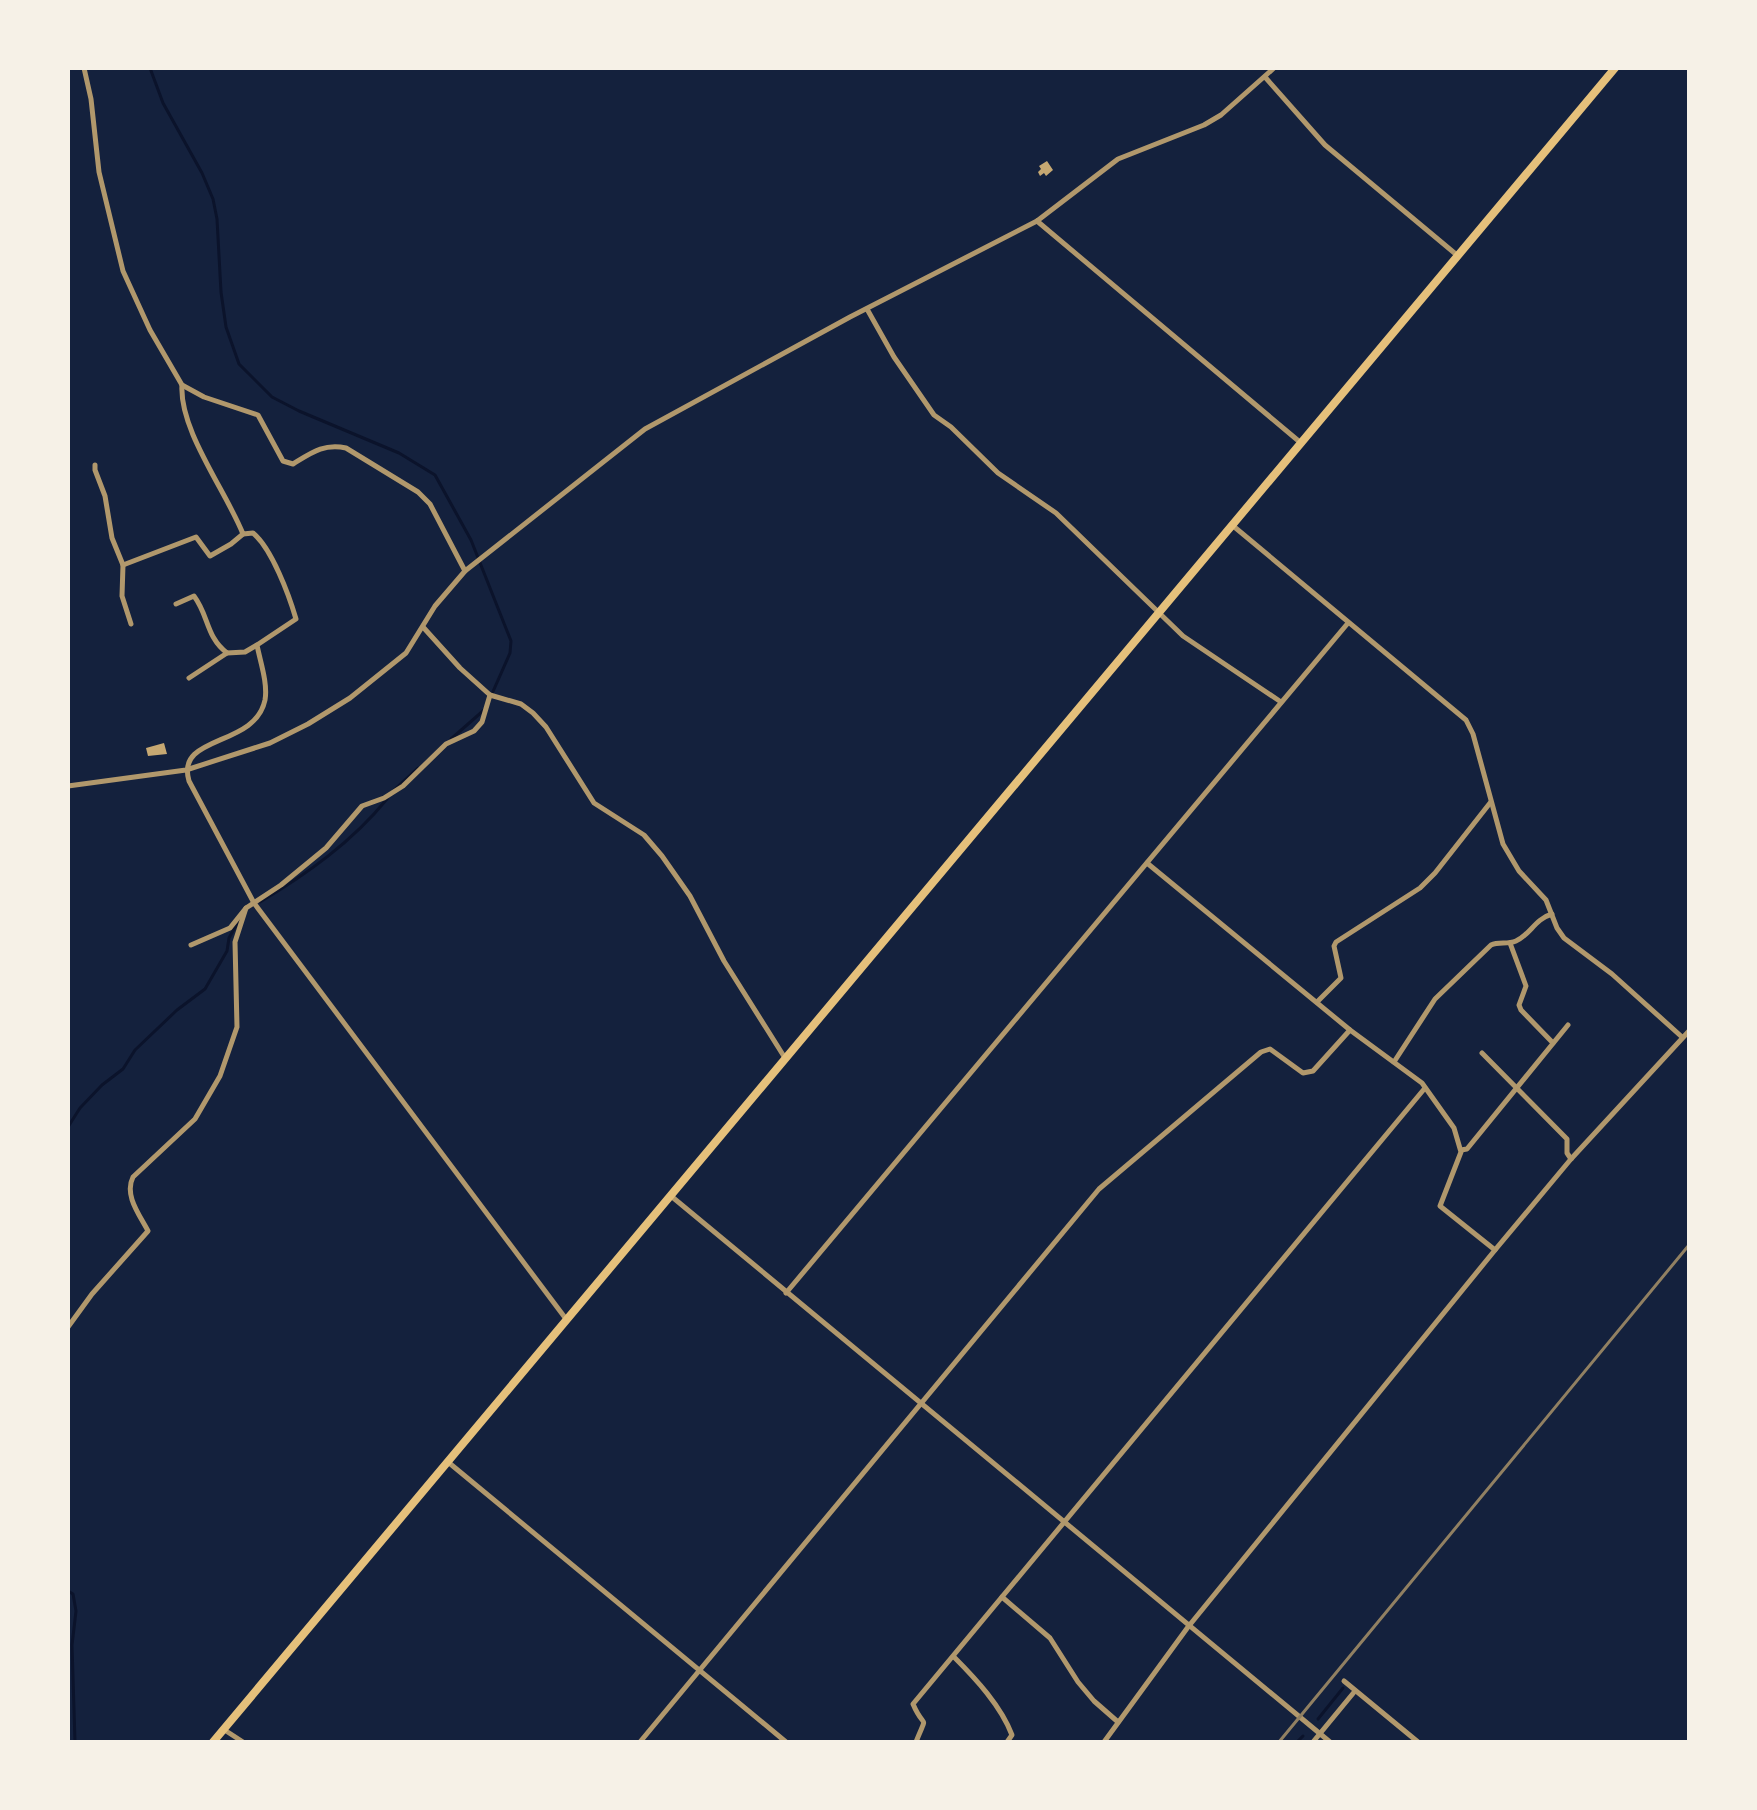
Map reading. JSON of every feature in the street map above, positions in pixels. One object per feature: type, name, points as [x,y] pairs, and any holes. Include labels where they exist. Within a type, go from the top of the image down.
[{"type":"highway","points":[[213,1742],[1615,68]]},
{"type":"street","points":[[84,68],[91,99],[99,172],[123,271],[150,330],[182,385],[204,397],[258,415],[283,461],[289,464],[320,448],[334,445],[346,448],[418,492],[430,504],[465,571]]},
{"type":"street","points":[[68,786],[186,770],[270,743],[308,724],[350,698],[406,653],[435,606],[465,571],[645,429],[1037,221],[1118,159],[1204,125],[1221,115],[1274,68]]},
{"type":"street","points":[[1265,77],[1325,145],[1458,256]]},
{"type":"street","points":[[1037,221],[1301,443]]},
{"type":"street","points":[[867,309],[894,357],[934,415],[951,427],[998,473],[1056,513],[1183,636],[1281,702]]},
{"type":"street","points":[[182,385],[181,399],[192,430],[243,534]]},
{"type":"street","points":[[95,465],[105,496],[112,538],[123,565],[122,596],[131,624]]},
{"type":"street","points":[[1232,525],[1466,720],[1473,734],[1490,803],[1510,859],[1546,900],[1564,938],[1612,974],[1683,1037]]},
{"type":"street","points":[[123,565],[196,537],[210,556],[243,534],[253,533],[262,540],[296,619],[245,652],[227,653],[189,678]]},
{"type":"street","points":[[176,604],[194,596],[203,608],[211,638],[227,653]]},
{"type":"street","points":[[786,1293],[1348,623]]},
{"type":"street","points":[[423,627],[460,668],[490,695],[521,704],[533,713],[546,727],[594,803],[644,835],[662,856],[690,896],[724,961],[785,1058]]},
{"type":"street","points":[[257,645],[265,702],[244,730],[195,752],[187,760],[189,781],[254,903],[300,969],[566,1320]]},
{"type":"street","points":[[191,945],[230,928],[246,908],[281,885],[326,848],[362,806],[384,798],[403,786],[446,744],[474,731],[482,722],[490,695]]},
{"type":"street","points":[[1317,1002],[1341,978],[1334,946],[1336,942],[1420,888],[1490,803]]},
{"type":"street","points":[[1147,863],[1425,1088],[1454,1128],[1461,1150],[1440,1206],[1495,1250]]},
{"type":"street","points":[[68,1327],[92,1294],[148,1231],[131,1196],[129,1186],[133,1177],[195,1119],[220,1076],[237,1027],[235,942],[246,908]]},
{"type":"street","points":[[1394,1062],[1424,1014],[1447,986],[1491,945],[1521,938],[1541,917],[1552,914]]},
{"type":"street","points":[[1510,943],[1526,986],[1519,1005],[1521,1010],[1553,1043]]},
{"type":"street","points":[[1461,1150],[1467,1149],[1568,1025]]},
{"type":"street","points":[[640,1742],[1099,1189],[1261,1052],[1270,1049],[1307,1073],[1313,1071],[1350,1030]]},
{"type":"street","points":[[1104,1742],[1188,1627],[1495,1250],[1571,1159],[1689,1031]]},
{"type":"street","points":[[1482,1053],[1567,1139],[1567,1153],[1571,1159]]},
{"type":"street","points":[[916,1742],[925,1727],[913,1704],[1425,1088]]},
{"type":"street","points":[[670,1196],[1330,1742]]},
{"type":"street","points":[[447,1462],[786,1742]]},
{"type":"street","points":[[1002,1597],[1050,1638],[1078,1682],[1118,1722]]},
{"type":"street","points":[[954,1657],[975,1678],[1008,1725],[1012,1735],[1007,1742]]},
{"type":"street","points":[[1344,1681],[1418,1742]]},
{"type":"street","points":[[1313,1742],[1355,1691]]},
{"type":"street","points":[[223,1729],[243,1742]]},
{"type":"building","points":[[1047,161],[1053,170],[1046,176],[1044,173],[1040,176],[1039,166]]},
{"type":"building","points":[[164,743],[167,754],[148,756],[146,748]]},
{"type":"waterway","points":[[150,68],[163,103],[213,199],[226,327],[239,364],[272,397],[399,453],[435,475],[471,540],[511,641],[510,653],[491,696]]},
{"type":"waterway","points":[[451,739],[484,710]]},
{"type":"waterway","points":[[394,790],[418,768]]},
{"type":"waterway","points":[[260,902],[328,856],[387,799]]},
{"type":"waterway","points":[[68,1127],[80,1108],[123,1069],[135,1050],[177,1010],[205,989],[227,951],[229,938],[239,920]]},
{"type":"waterway","points":[[68,1591],[73,1594],[76,1611],[72,1645],[75,1742]]},
{"type":"waterway","points":[[1318,1719],[1343,1688]]},
{"type":"waterway","points":[[1297,1742],[1303,1736]]},
{"type":"railway","points":[[1279,1742],[1689,1245]]}]
